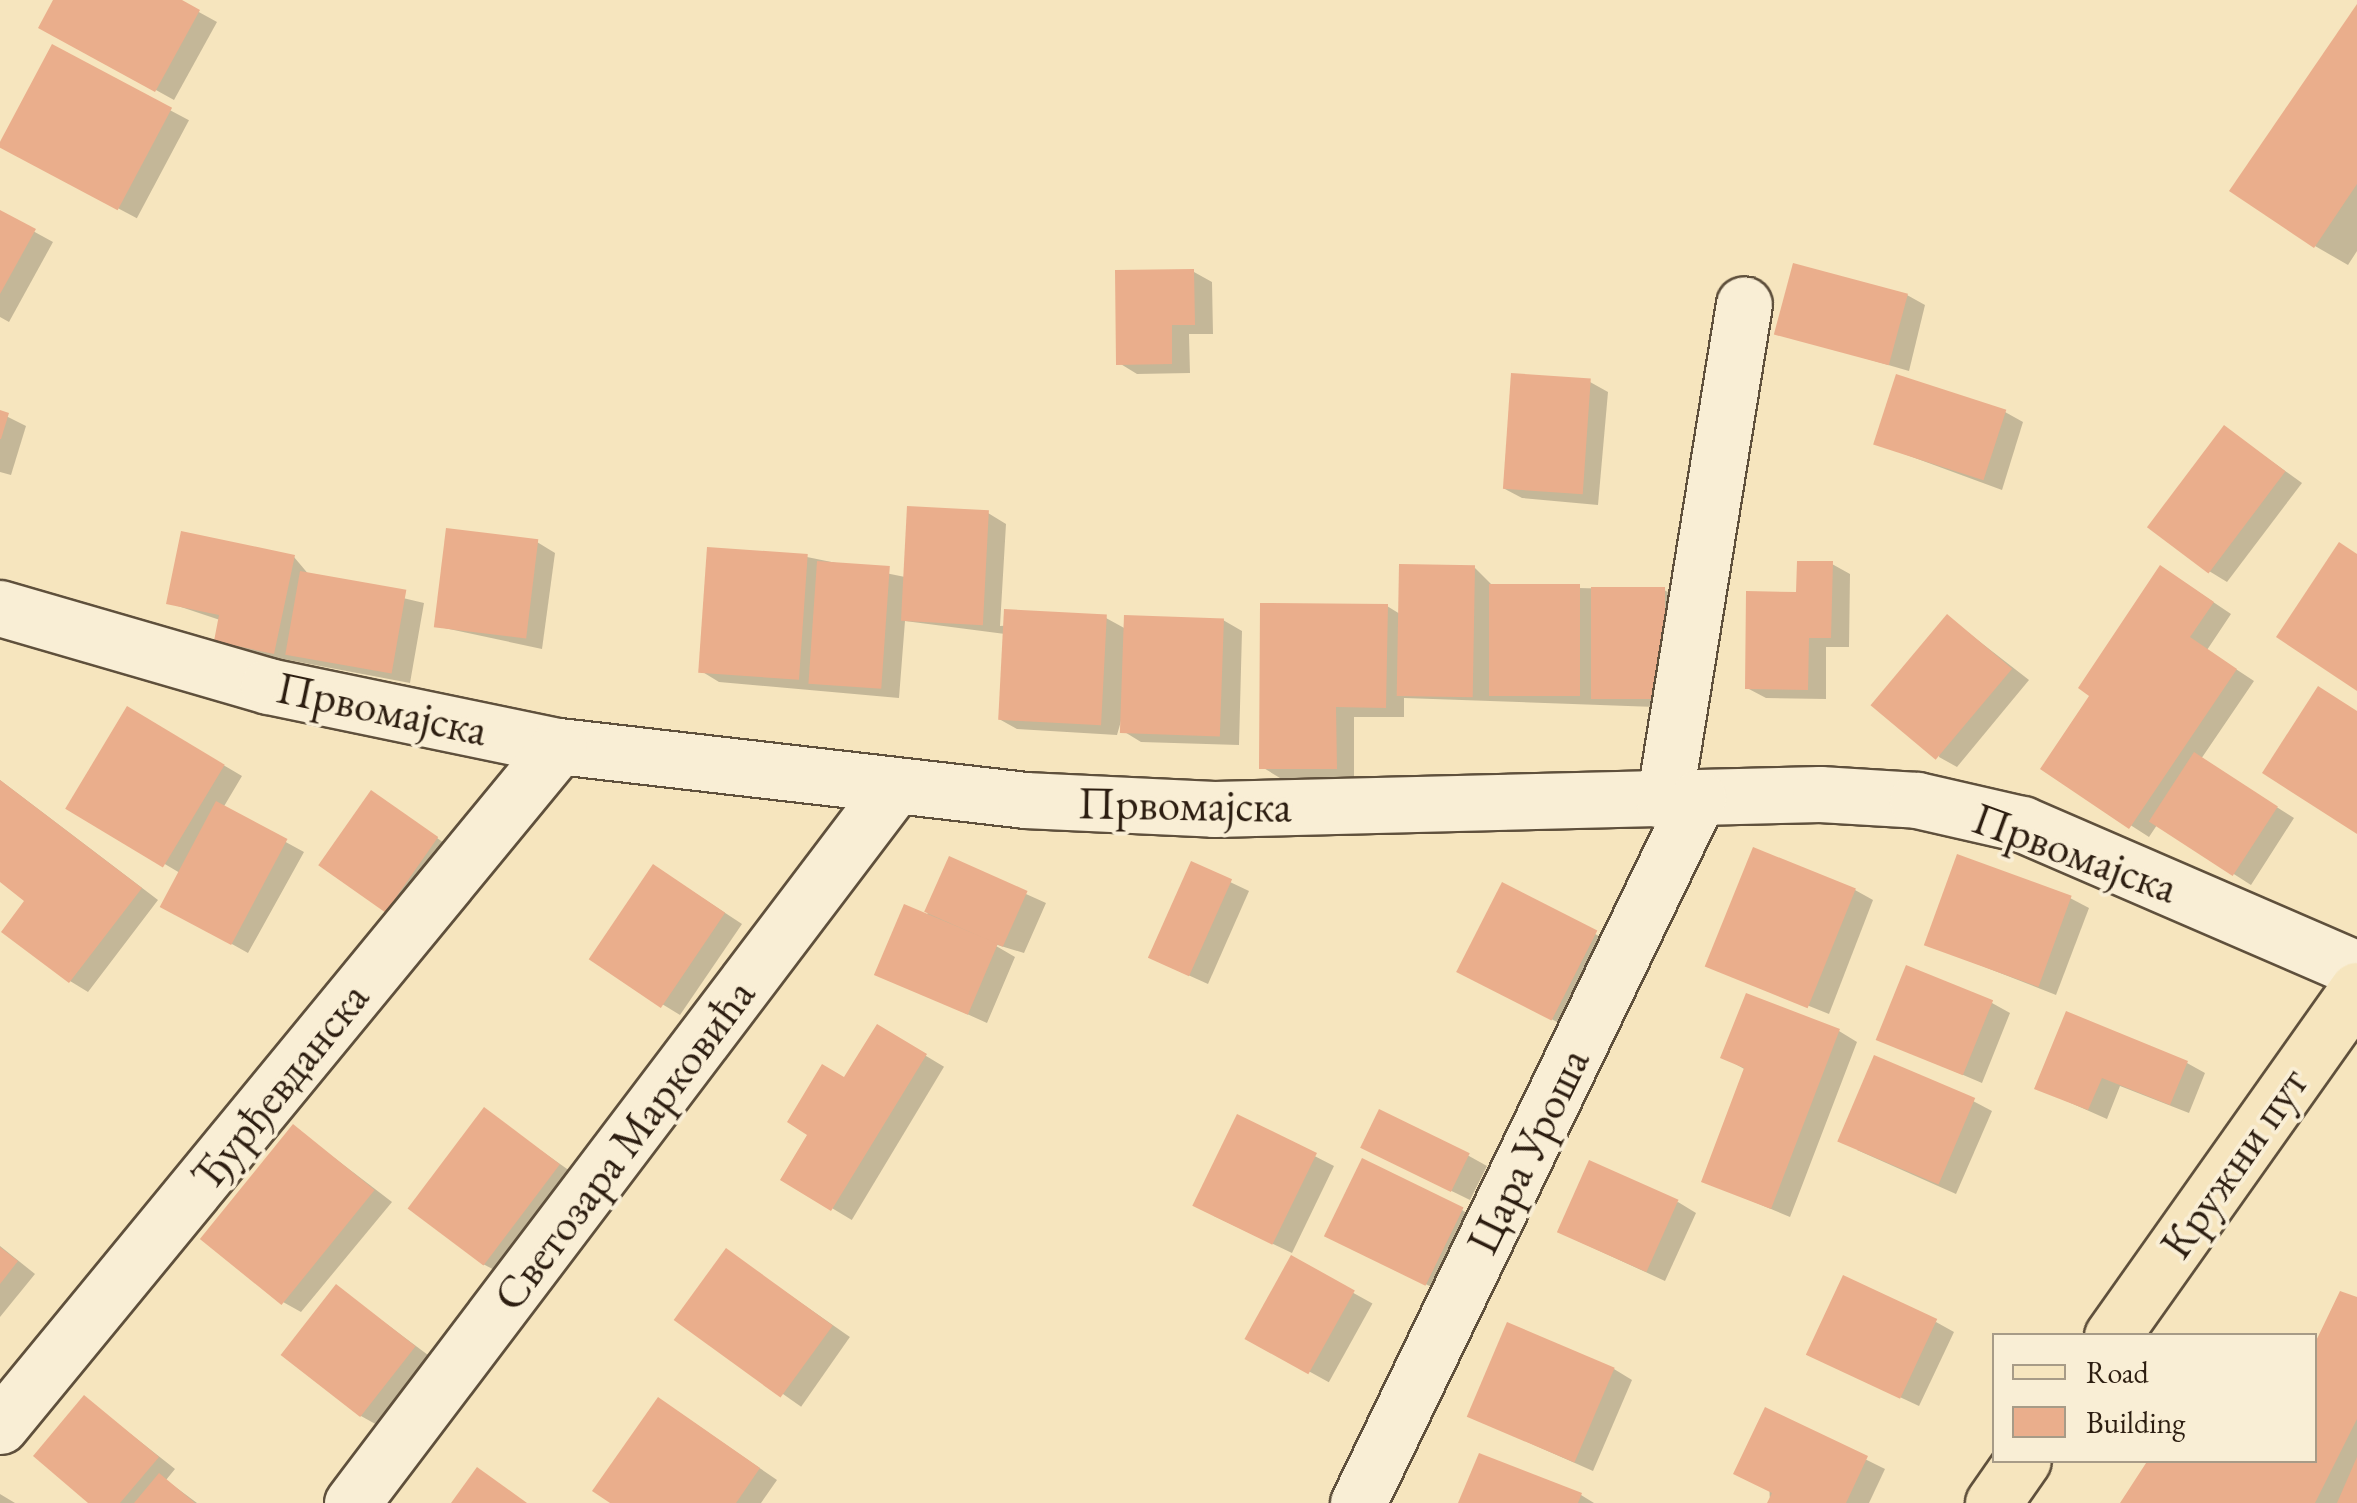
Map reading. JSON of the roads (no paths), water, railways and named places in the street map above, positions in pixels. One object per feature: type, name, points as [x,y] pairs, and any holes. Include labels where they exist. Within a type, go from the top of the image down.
[{"type":"main road","name":"Кружни пут","points":[[2114,1333],[2357,990]]},
{"type":"main road","points":[[1993,1503],[2021,1463]]},
{"type":"street","name":"Цара Уроша","points":[[1358,1503],[1681,799],[1744,304]]},
{"type":"street","name":"Првомајска","points":[[0,608],[268,686],[559,746],[894,787],[1214,808],[1681,799],[1917,800],[2022,824],[2357,969]]},
{"type":"street","name":"Ђурђевданска","points":[[0,1426],[559,746]]},
{"type":"street","name":"Светозара Марковића","points":[[352,1503],[894,787]]}]
